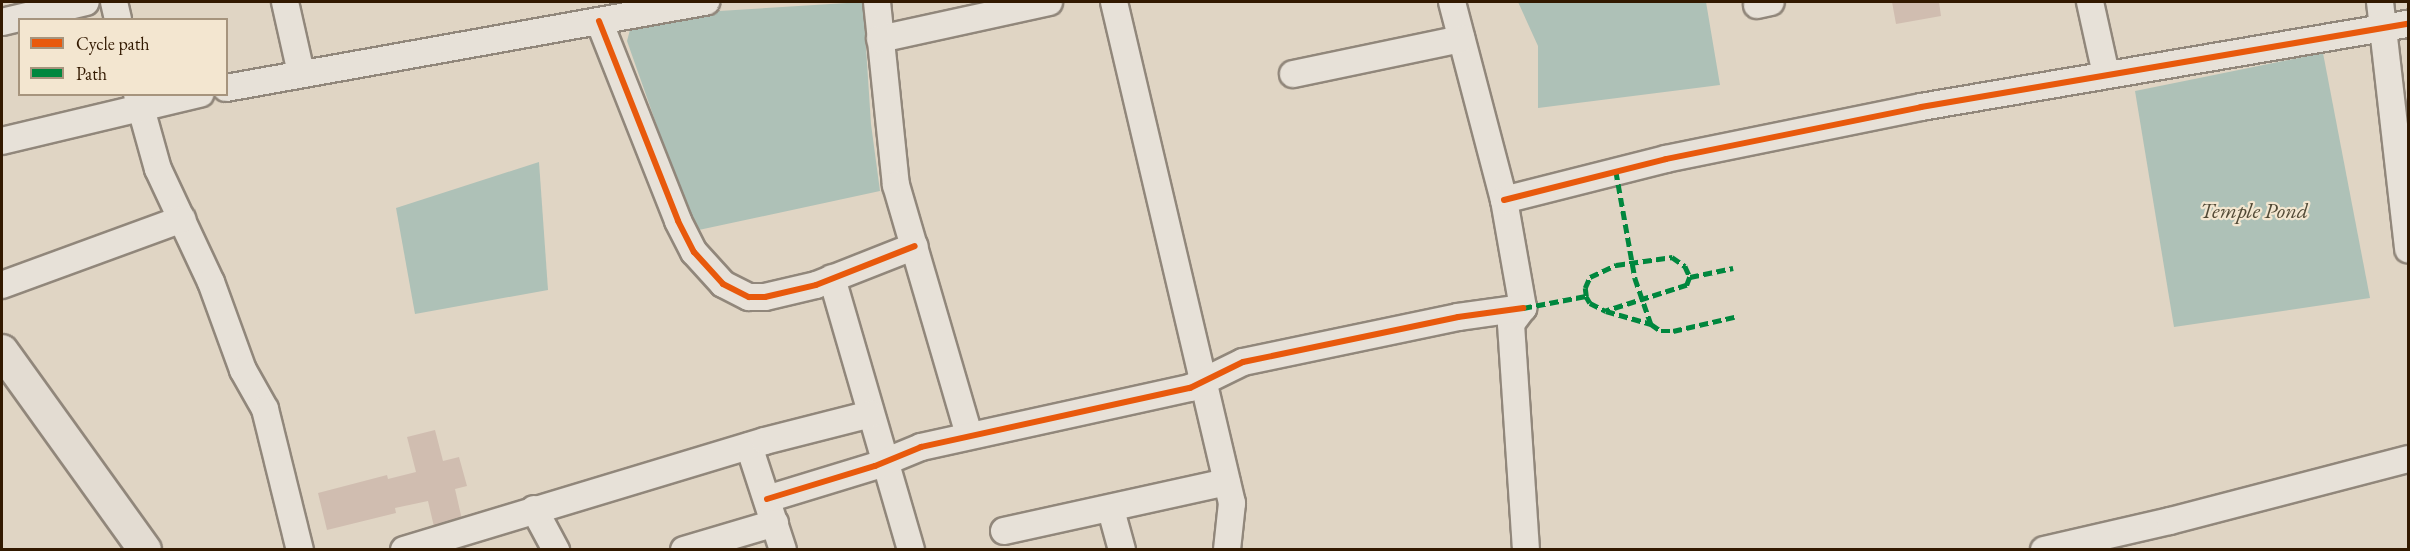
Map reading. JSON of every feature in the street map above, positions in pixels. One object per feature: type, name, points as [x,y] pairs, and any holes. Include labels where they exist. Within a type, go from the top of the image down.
[{"type":"main road","points":[[2,351],[145,549]]},
{"type":"street","points":[[2,22],[24,8],[86,2]]},
{"type":"street","points":[[114,2],[118,18]]},
{"type":"street","points":[[285,2],[301,73]]},
{"type":"street","points":[[228,88],[582,16],[706,2]]},
{"type":"street","points":[[877,2],[896,185],[969,435]]},
{"type":"street","points":[[880,39],[1049,2]]},
{"type":"street","points":[[1114,2],[1232,503],[1227,549]]},
{"type":"street","points":[[1452,2],[1504,200],[1523,308],[1511,324],[1526,549]]},
{"type":"street","points":[[2090,2],[2106,74]]},
{"type":"street","points":[[2380,2],[2408,235]]},
{"type":"street","points":[[582,16],[678,221],[706,266],[723,284],[748,297],[785,292],[832,278],[915,246]]},
{"type":"street","points":[[1504,200],[1763,138],[2106,74],[2409,24]]},
{"type":"street","points":[[1293,74],[1461,39]]},
{"type":"street","points":[[2,141],[139,101],[183,96]]},
{"type":"street","points":[[139,101],[158,169],[212,282],[243,370],[265,409],[300,549]]},
{"type":"street","points":[[2,285],[182,219]]},
{"type":"street","points":[[832,278],[871,414],[888,460],[911,549]]},
{"type":"street","points":[[767,499],[969,435],[1190,388],[1243,362],[1523,308]]},
{"type":"street","points":[[404,549],[750,446],[871,414]]},
{"type":"street","points":[[750,446],[783,549]]},
{"type":"street","points":[[2052,549],[2409,459]]},
{"type":"street","points":[[1004,531],[1111,510],[1227,482]]},
{"type":"street","points":[[534,509],[556,549]]},
{"type":"street","points":[[1111,510],[1122,549]]},
{"type":"street","points":[[684,549],[775,523]]},
{"type":"water","points":[[863,2],[871,124],[880,191],[694,231],[627,41],[631,26],[719,11]]},
{"type":"water","points":[[1518,2],[1706,2],[1720,85],[1538,108],[1538,46]]},
{"type":"water","name":"Temple Pond","points":[[2323,53],[2370,298],[2174,327],[2135,91]]},
{"type":"water","points":[[539,162],[548,290],[415,314],[396,208]]},
{"type":"building","points":[[1892,2],[1939,2],[1941,16],[1896,24]]},
{"type":"building","points":[[435,430],[443,461],[459,457],[467,486],[455,489],[463,524],[435,531],[428,501],[395,508],[396,513],[327,530],[318,493],[387,475],[388,479],[416,472],[407,437]]},
{"type":"marked path","points":[[1616,171],[1635,278],[1651,324],[1661,331],[1673,331],[1734,317]]},
{"type":"marked path","points":[[1523,308],[1586,296],[1585,288],[1590,277],[1616,265],[1672,257],[1685,266],[1690,277],[1687,285],[1606,311]]},
{"type":"marked path","points":[[1690,277],[1733,268]]},
{"type":"marked path","points":[[1586,296],[1590,303],[1606,311],[1651,324]]},
{"type":"cycle path","points":[[599,21],[678,221],[694,252],[723,284],[749,297],[765,297],[816,285],[915,246]]},
{"type":"cycle path","points":[[1504,200],[1666,159],[1921,107],[2408,24]]},
{"type":"cycle path","points":[[767,499],[875,466],[921,447],[1190,388],[1243,362],[1458,317],[1523,308]]}]
